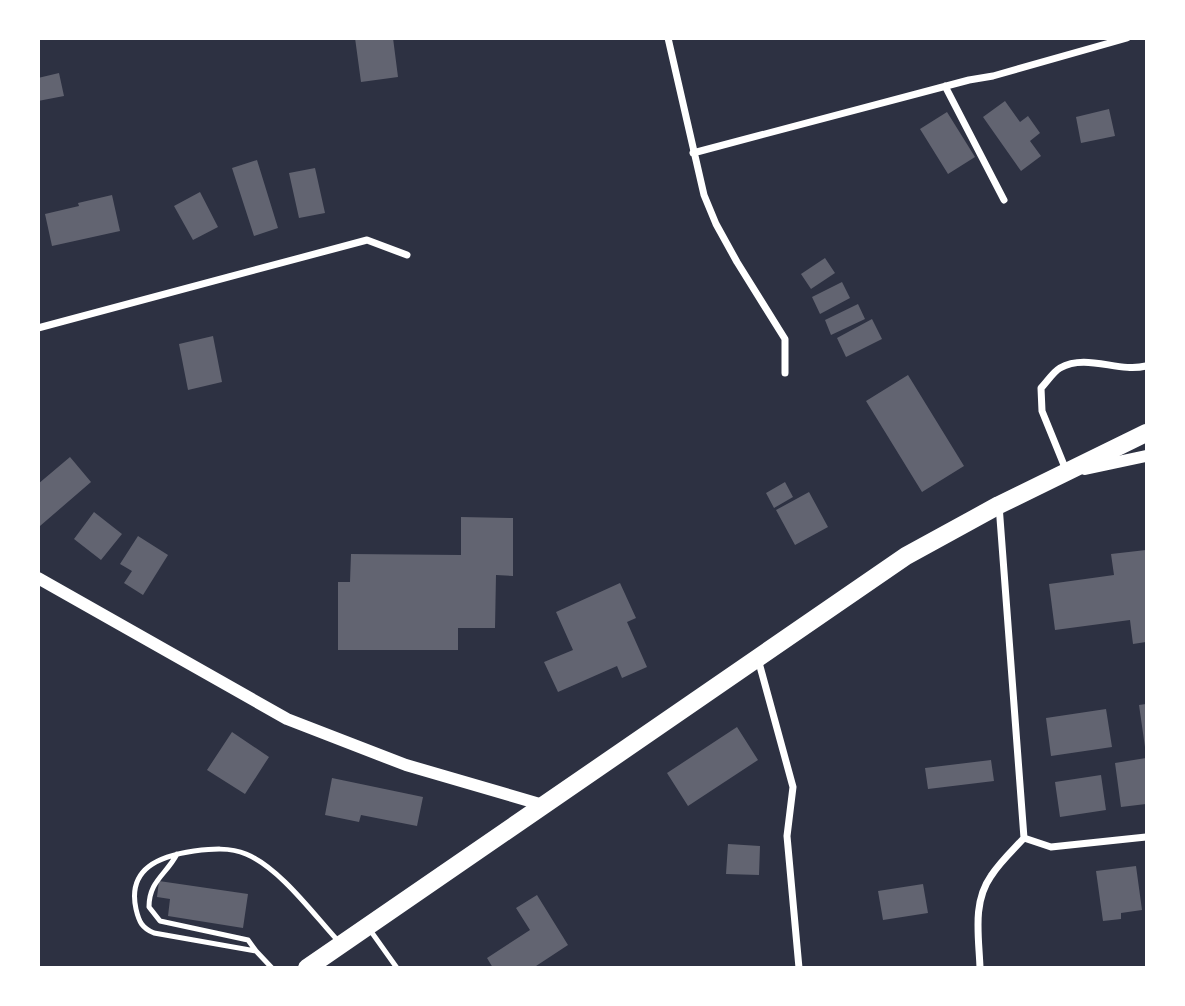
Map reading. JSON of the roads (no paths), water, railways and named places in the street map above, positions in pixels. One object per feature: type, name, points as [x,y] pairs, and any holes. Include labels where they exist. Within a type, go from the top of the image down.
[{"type":"main road","points":[[307,968],[326,959],[341,944],[906,556],[999,505],[1146,433]]},
{"type":"street","points":[[668,38],[704,195],[716,223],[785,339],[785,373]]},
{"type":"street","points":[[693,153],[945,86],[993,76],[1127,38]]},
{"type":"street","points":[[945,86],[1004,200]]},
{"type":"street","points":[[38,328],[367,240],[407,255]]},
{"type":"street","points":[[1146,366],[1134,369],[1087,361],[1060,368],[1041,388],[1042,411],[1067,472],[1146,456]]},
{"type":"street","points":[[980,968],[977,914],[981,896],[990,876],[1024,838],[999,505]]},
{"type":"street","points":[[38,578],[287,719],[406,765],[543,805]]},
{"type":"street","points":[[757,658],[793,787],[787,836],[799,968]]},
{"type":"street","points":[[1024,838],[1051,847],[1146,837]]},
{"type":"lane","points":[[256,951],[154,933],[140,924],[135,902],[137,880],[162,857],[215,848],[246,853],[283,881],[341,944]]},
{"type":"lane","points":[[177,854],[171,866],[155,881],[149,894],[149,907],[160,921],[248,940],[272,968]]},
{"type":"lane","points":[[367,926],[397,968]]}]
